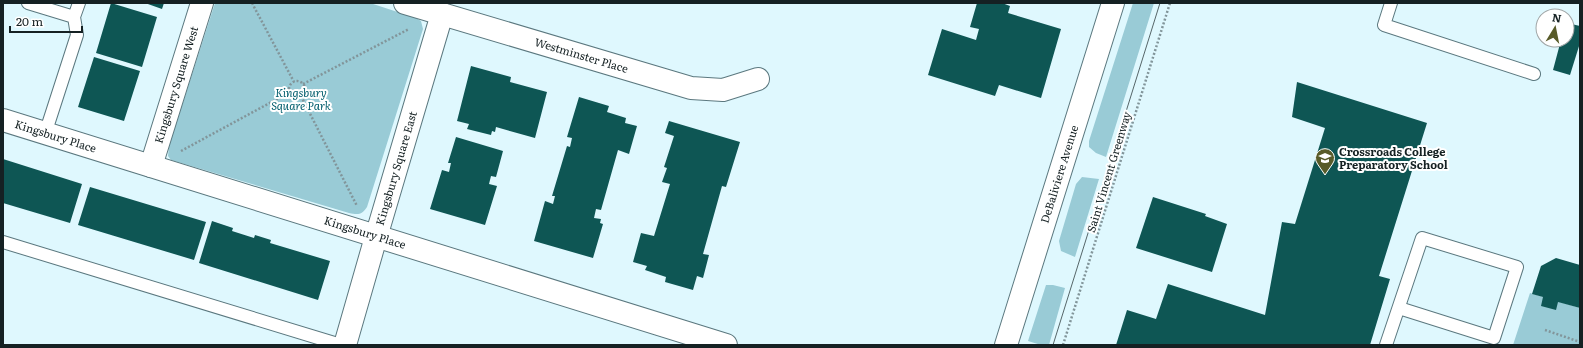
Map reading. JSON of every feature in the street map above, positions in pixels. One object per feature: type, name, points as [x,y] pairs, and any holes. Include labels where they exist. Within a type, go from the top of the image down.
[{"type":"street","name":"Kingsbury Square West","points":[[151,166],[202,3]]},
{"type":"street","name":"Westminster Place","points":[[405,3],[691,88],[723,90],[758,78]]},
{"type":"street","name":"DeBaliviere Avenue","points":[[1006,345],[1114,3]]},
{"type":"street","name":"Kingsbury Square East","points":[[346,345],[376,237],[442,14]]},
{"type":"street","name":"Kingsbury Place","points":[[3,120],[726,345]]},
{"type":"lane","points":[[28,3],[74,17]]},
{"type":"lane","points":[[45,134],[77,35],[74,17],[79,3]]},
{"type":"lane","points":[[1391,3],[1384,25],[1534,74]]},
{"type":"lane","points":[[1386,345],[1422,238],[1517,267],[1494,338],[1399,308]]},
{"type":"lane","points":[[3,242],[341,345]]},
{"type":"path","points":[[252,3],[294,82]]},
{"type":"path","name":"Saint Vincent Greenway","points":[[1063,345],[1170,3]]},
{"type":"path","points":[[301,96],[293,96],[290,92],[289,87],[294,82],[303,84],[414,26]]},
{"type":"path","points":[[301,96],[304,92],[303,84]]},
{"type":"path","points":[[179,152],[290,92]]},
{"type":"path","points":[[301,96],[357,206]]},
{"type":"path","points":[[1545,330],[1580,342]]},
{"type":"green space","name":"Kingsbury Square Park","points":[[215,3],[370,3],[421,21],[423,29],[367,207],[363,212],[357,214],[349,213],[171,160],[168,156],[169,146]]},
{"type":"green space","points":[[1133,3],[1154,3],[1106,157],[1096,153],[1089,147],[1089,141]]},
{"type":"green space","points":[[1082,177],[1099,179],[1075,257],[1061,251],[1059,241],[1076,184]]},
{"type":"green space","points":[[1046,285],[1065,288],[1049,345],[1041,345],[1028,341]]},
{"type":"green space","points":[[1530,293],[1580,308],[1580,345],[1513,345]]},
{"type":"building","points":[[111,3],[157,17],[142,67],[96,53]]},
{"type":"building","points":[[145,3],[164,3],[162,9]]},
{"type":"building","points":[[977,3],[1002,3],[1010,6],[1008,13],[1061,29],[1041,98],[999,85],[995,96],[928,75],[942,29],[976,40],[979,29],[970,27]]},
{"type":"building","points":[[1575,25],[1580,26],[1580,43],[1570,75],[1553,70],[1559,48],[1575,48]]},
{"type":"building","points":[[94,57],[140,71],[124,121],[78,107]]},
{"type":"building","points":[[471,66],[511,77],[510,82],[547,92],[535,138],[496,127],[495,132],[492,131],[491,135],[467,129],[469,124],[457,121]]},
{"type":"building","points":[[1297,82],[1427,123],[1379,276],[1390,279],[1370,345],[1116,345],[1127,310],[1156,319],[1168,284],[1265,315],[1282,222],[1295,224],[1325,128],[1292,117]]},
{"type":"building","points":[[579,97],[609,106],[607,112],[626,118],[625,123],[637,126],[629,154],[618,150],[601,210],[596,209],[594,218],[601,219],[600,223],[603,224],[593,258],[534,241],[545,201],[553,204],[555,196],[552,196],[567,146],[570,147],[572,138],[567,137]]},
{"type":"building","points":[[669,121],[740,142],[726,187],[722,186],[703,254],[709,255],[703,278],[697,276],[693,290],[665,282],[666,277],[645,270],[647,266],[633,262],[641,233],[654,236],[670,184],[662,182],[667,168],[664,167],[674,136],[665,133]]},
{"type":"building","points":[[456,137],[503,151],[496,177],[491,176],[489,184],[497,186],[485,225],[430,209],[442,170],[449,172],[451,163],[448,163]]},
{"type":"building","points":[[3,159],[82,184],[70,223],[3,203]]},
{"type":"building","points":[[90,187],[206,222],[194,260],[78,225]]},
{"type":"building","points":[[1153,197],[1206,214],[1205,216],[1227,224],[1212,272],[1136,248]]},
{"type":"building","points":[[212,221],[233,228],[232,231],[254,238],[255,235],[271,240],[270,243],[330,261],[318,300],[199,263]]},
{"type":"building","points":[[1556,258],[1580,265],[1580,308],[1558,302],[1556,310],[1541,306],[1543,297],[1532,294],[1541,266]]},
{"type":"tram line","points":[[1053,345],[1160,3]]},
{"type":"place","name":"Crossroads College Preparatory School","points":[[1325,175]]}]
